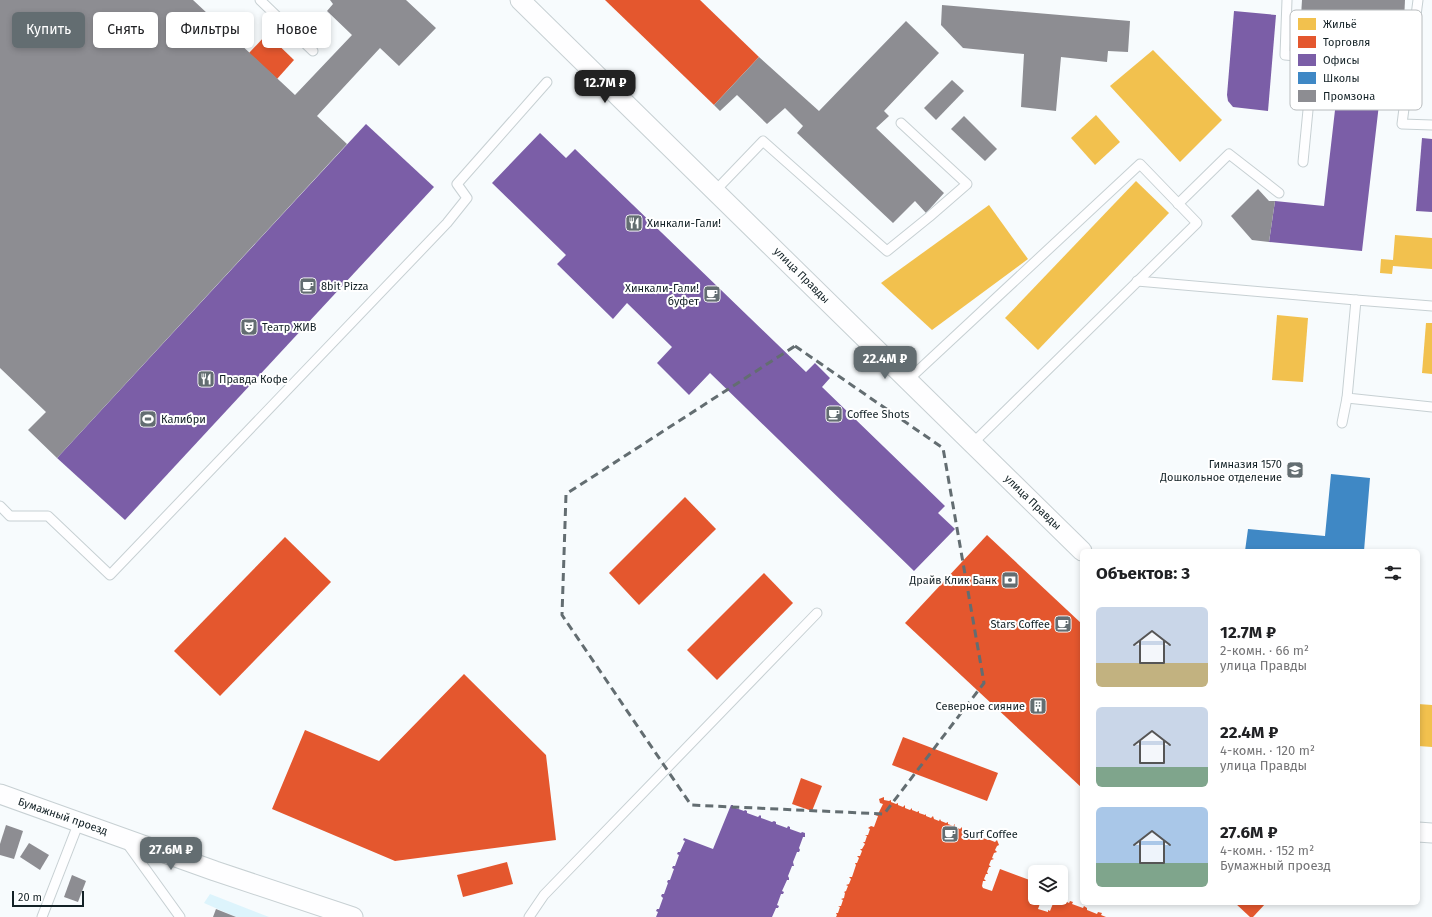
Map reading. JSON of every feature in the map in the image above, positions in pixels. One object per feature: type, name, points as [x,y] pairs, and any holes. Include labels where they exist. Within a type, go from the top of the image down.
[{"type":"street","name":"улица Правды","points":[[521,0],[1080,549]]},
{"type":"street","name":"Бумажный проезд","points":[[0,794],[215,870],[323,912],[353,917]]},
{"type":"street","points":[[1420,832],[1432,833]]},
{"type":"lane","points":[[260,0],[313,51]]},
{"type":"lane","points":[[1287,0],[1285,55],[1290,56]]},
{"type":"lane","points":[[1417,10],[1418,0]]},
{"type":"lane","points":[[0,506],[10,516],[48,516],[110,575],[447,223],[467,198],[457,184],[547,82]]},
{"type":"lane","points":[[1303,162],[1308,110]]},
{"type":"lane","points":[[1404,110],[1402,124],[1432,125]]},
{"type":"lane","points":[[716,190],[763,141],[887,251],[967,184],[901,123]]},
{"type":"lane","points":[[1178,204],[1229,154],[1279,193]]},
{"type":"lane","points":[[908,381],[1140,164],[1197,223],[972,444]]},
{"type":"lane","points":[[1137,281],[1432,306]]},
{"type":"lane","points":[[1342,423],[1347,398],[1356,300]]},
{"type":"lane","points":[[1347,398],[1432,407]]},
{"type":"lane","points":[[529,917],[544,895],[816,613]]},
{"type":"lane","points":[[42,917],[67,855],[78,822]]},
{"type":"lane","points":[[123,837],[180,917]]},
{"type":"highlighted area","points":[[795,346],[943,448],[984,683],[884,814],[691,805],[562,615],[566,494]]},
{"type":"shaded area","points":[[210,894],[269,917],[236,917],[204,903]]},
{"type":"building: Жильё","points":[[1153,50],[1222,120],[1180,162],[1110,86]]},
{"type":"building: Жильё","points":[[1096,115],[1120,142],[1095,165],[1071,138]]},
{"type":"building: Жильё","points":[[1136,181],[1169,213],[1038,350],[1005,318]]},
{"type":"building: Жильё","points":[[989,205],[1028,259],[932,330],[881,283]]},
{"type":"building: Жильё","points":[[1395,235],[1432,238],[1432,269],[1393,266],[1392,274],[1380,273],[1381,259],[1393,260]]},
{"type":"building: Жильё","points":[[1277,315],[1308,318],[1303,382],[1272,380]]},
{"type":"building: Жильё","points":[[1426,323],[1432,323],[1432,374],[1422,373]]},
{"type":"building: Жильё","points":[[1420,704],[1432,705],[1432,747],[1420,746]]},
{"type":"building: Торговля","points":[[605,0],[700,0],[759,57],[714,105]]},
{"type":"building: Торговля","points":[[262,39],[262,48],[282,48],[294,60],[277,79],[249,53]]},
{"type":"building: Торговля","points":[[685,497],[716,529],[639,605],[609,573]]},
{"type":"building: Торговля","name":"Северное сияние","points":[[987,535],[1080,622],[1080,786],[905,623]]},
{"type":"building: Торговля","points":[[285,537],[331,582],[220,696],[174,651]]},
{"type":"building: Торговля","points":[[764,573],[793,603],[717,680],[687,650]]},
{"type":"building: Торговля","points":[[464,674],[546,755],[556,840],[395,861],[272,809],[305,730],[379,761]]},
{"type":"building: Торговля","points":[[903,737],[998,773],[987,801],[892,765]]},
{"type":"building: Торговля","points":[[801,778],[822,786],[812,811],[792,804]]},
{"type":"building: Торговля","points":[[884,797],[884,800],[891,800],[891,802],[896,804],[898,803],[898,805],[903,807],[905,805],[905,808],[910,810],[912,808],[912,810],[917,812],[919,811],[919,813],[926,814],[926,816],[931,818],[933,816],[934,819],[939,821],[940,819],[941,821],[946,823],[948,822],[948,824],[953,826],[955,824],[955,827],[960,829],[962,827],[962,830],[969,830],[969,832],[974,834],[976,832],[976,835],[981,837],[983,835],[983,838],[988,840],[990,838],[990,840],[995,842],[997,840],[999,845],[995,850],[997,852],[994,853],[992,858],[994,859],[991,860],[989,865],[991,867],[989,867],[987,872],[988,874],[986,874],[984,879],[986,881],[983,881],[983,888],[992,891],[1000,869],[1028,879],[1028,905],[1039,905],[1038,909],[1048,912],[1052,905],[1068,905],[1070,901],[1073,902],[1072,904],[1083,908],[1084,906],[1087,910],[1097,914],[1098,912],[1102,913],[1101,915],[1106,917],[836,917],[836,913],[838,913],[840,907],[838,906],[841,906],[843,900],[841,899],[844,898],[844,892],[848,886],[846,885],[849,884],[851,879],[849,877],[852,877],[856,865],[855,863],[857,863],[859,858],[857,856],[860,856],[862,851],[860,849],[862,849],[865,844],[863,842],[865,842],[867,836],[865,835],[868,835],[870,829],[868,828],[871,826],[874,827],[878,816],[875,815],[876,813],[878,814],[883,804],[880,803],[879,799]]},
{"type":"building: Торговля","points":[[507,862],[513,884],[463,897],[457,875]]},
{"type":"building: Торговля","points":[[1237,905],[1264,905],[1253,917],[1250,917]]},
{"type":"building: Офисы","points":[[1234,11],[1276,15],[1268,111],[1233,107],[1228,101],[1227,95]]},
{"type":"building: Офисы","points":[[1335,110],[1378,110],[1362,251],[1269,242],[1275,201],[1324,206]]},
{"type":"building: Офисы","points":[[366,124],[434,187],[125,520],[57,458]]},
{"type":"building: Офисы","points":[[540,133],[566,158],[575,149],[806,372],[815,363],[830,378],[822,387],[945,506],[938,513],[955,529],[914,571],[710,373],[689,395],[657,363],[672,347],[627,303],[613,319],[557,264],[566,255],[492,183]]},
{"type":"building: Офисы","points":[[1422,138],[1432,139],[1432,212],[1416,211]]},
{"type":"building: Офисы","points":[[731,805],[758,817],[760,815],[761,818],[772,822],[774,821],[776,824],[787,828],[788,826],[790,829],[805,833],[805,837],[803,837],[799,848],[800,850],[797,852],[793,862],[794,866],[792,866],[788,876],[789,880],[787,880],[782,891],[784,892],[781,894],[777,905],[779,906],[776,908],[772,917],[656,917],[658,912],[656,911],[659,909],[663,898],[661,896],[664,894],[668,880],[670,880],[674,869],[672,868],[675,866],[679,855],[677,854],[680,852],[685,841],[683,840],[684,838],[713,849]]},
{"type":"building: Школы","points":[[1331,474],[1370,478],[1364,549],[1245,549],[1248,529],[1325,536]]},
{"type":"building: Промзона","points":[[0,0],[193,0],[206,12],[166,12],[166,48],[245,48],[295,95],[352,35],[331,15],[331,12],[327,11],[333,4],[330,0],[406,0],[436,28],[399,66],[380,48],[317,116],[347,144],[57,458],[28,430],[46,412],[0,368]]},
{"type":"building: Промзона","points":[[1302,0],[1405,0],[1405,10],[1301,10]]},
{"type":"building: Промзона","points":[[942,5],[1130,21],[1128,52],[1108,51],[1107,62],[1061,57],[1056,111],[1021,107],[1024,54],[963,48],[941,25]]},
{"type":"building: Промзона","points":[[906,21],[939,53],[884,111],[889,116],[876,128],[944,193],[926,213],[915,201],[893,223],[797,133],[803,126],[785,108],[767,124],[737,95],[720,111],[714,105],[759,57],[819,111]]},
{"type":"building: Промзона","points":[[952,80],[964,91],[936,120],[924,108]]},
{"type":"building: Промзона","points":[[964,116],[997,149],[985,161],[951,129]]},
{"type":"building: Промзона","points":[[1258,189],[1269,201],[1275,201],[1269,242],[1252,240],[1231,216]]},
{"type":"building: Промзона","points":[[6,825],[23,831],[14,859],[0,855],[0,844]]},
{"type":"building: Промзона","points":[[29,843],[49,855],[40,870],[20,857]]},
{"type":"building: Промзона","points":[[72,875],[86,881],[78,902],[64,897]]},
{"type":"building: Промзона","points":[[216,909],[236,917],[213,917]]},
{"type":"place","name":"Хинкали-Гали!","points":[[634,223]]},
{"type":"place","name":"8bit Pizza","points":[[308,286]]},
{"type":"place","name":"Хинкали-Гали! буфет","points":[[712,294]]},
{"type":"place","name":"Театр ЖИВ","points":[[249,327]]},
{"type":"place","name":"Правда Кофе","points":[[206,379]]},
{"type":"place","name":"Coffee Shots","points":[[834,414]]},
{"type":"place","name":"Калибри","points":[[148,419]]},
{"type":"place","name":"Гимназия 1570 Дошкольное отделение","points":[[1295,470]]},
{"type":"place","name":"Драйв Клик Банк","points":[[1010,580]]},
{"type":"place","name":"Stars Coffee","points":[[1063,624]]},
{"type":"place","name":"Северное сияние","points":[[1038,706]]},
{"type":"place","name":"Surf Coffee","points":[[950,834]]}]
